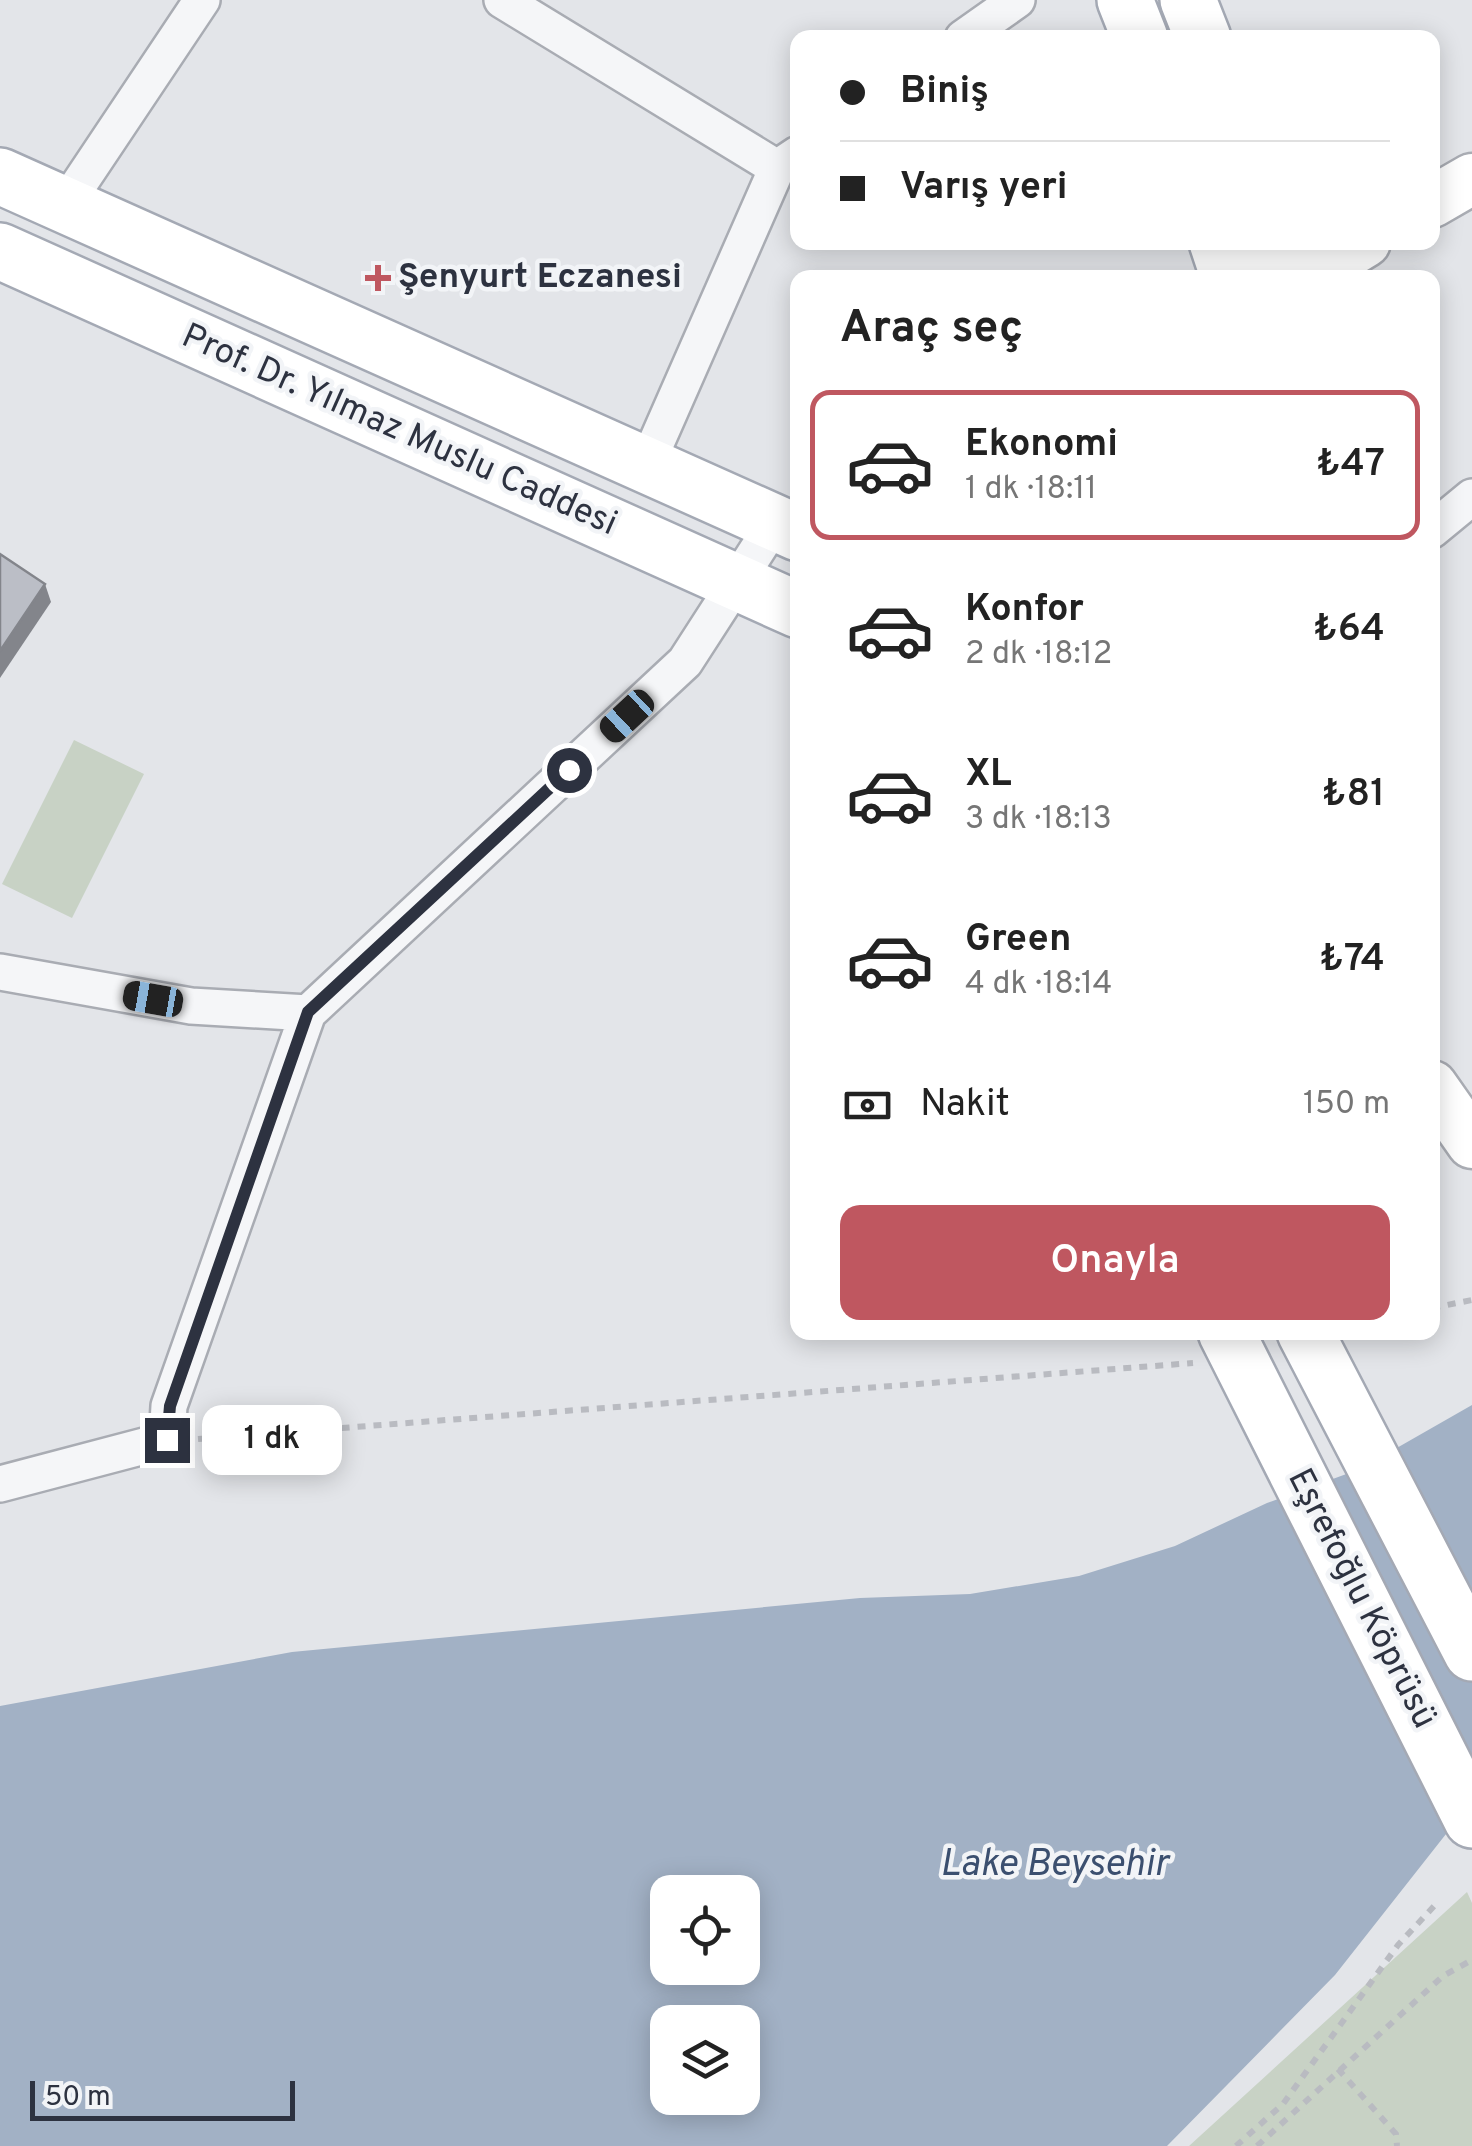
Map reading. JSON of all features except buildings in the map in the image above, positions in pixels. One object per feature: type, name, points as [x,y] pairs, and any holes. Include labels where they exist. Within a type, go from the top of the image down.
[{"type":"main road","points":[[1126,0],[1137,30]]},
{"type":"main road","points":[[1188,0],[1200,30]]},
{"type":"main road","name":"Prof. Dr. Yılmaz Muslu Caddesi","points":[[0,176],[786,528]]},
{"type":"main road","points":[[1440,197],[1472,178]]},
{"type":"main road","points":[[1319,270],[1351,250]]},
{"type":"main road","name":"Prof. Dr. Yılmaz Muslu Caddesi","points":[[0,251],[790,606]]},
{"type":"main road","points":[[735,582],[790,641]]},
{"type":"main road","points":[[1440,1097],[1472,1143]]},
{"type":"main road","name":"Eşrefoğlu Köprüsü","points":[[1310,1342],[1472,1654]]},
{"type":"main road","name":"Eşrefoğlu Köprüsü","points":[[1228,1358],[1472,1820]]},
{"type":"street","points":[[65,205],[202,0]]},
{"type":"street","points":[[502,0],[787,161],[646,466]]},
{"type":"street","points":[[974,30],[1016,0]]},
{"type":"street","points":[[1440,523],[1472,496]]},
{"type":"street","points":[[0,1484],[167,1440],[170,1406],[308,1012],[686,662],[735,582],[786,528]]},
{"type":"street","points":[[0,972],[191,1006],[308,1012]]},
{"type":"path","points":[[1440,1306],[1472,1300]]},
{"type":"path","points":[[167,1440],[1228,1358]]},
{"type":"path","points":[[1236,2146],[1284,2104],[1398,1946],[1436,1904]]},
{"type":"path","points":[[1258,2146],[1443,1976],[1472,1960]]},
{"type":"path","points":[[1338,2069],[1396,2134],[1397,2146]]},
{"type":"shaded area","points":[[74,740],[144,774],[72,918],[2,884]]},
{"type":"shaded area","points":[[1467,1892],[1472,1903],[1472,2146],[1189,2146]]},
{"type":"water","name":"Lake Beysehir","points":[[1472,1405],[1472,1801],[1335,1975],[1167,2146],[0,2146],[0,1706],[292,1652],[860,1598],[970,1594],[1079,1576],[1175,1546],[1267,1503],[1360,1469]]},
{"type":"place","name":"Şenyurt Eczanesi","points":[[378,278]]},
{"type":"route","points":[[167,1440],[170,1406],[308,1012],[569,770]]}]
